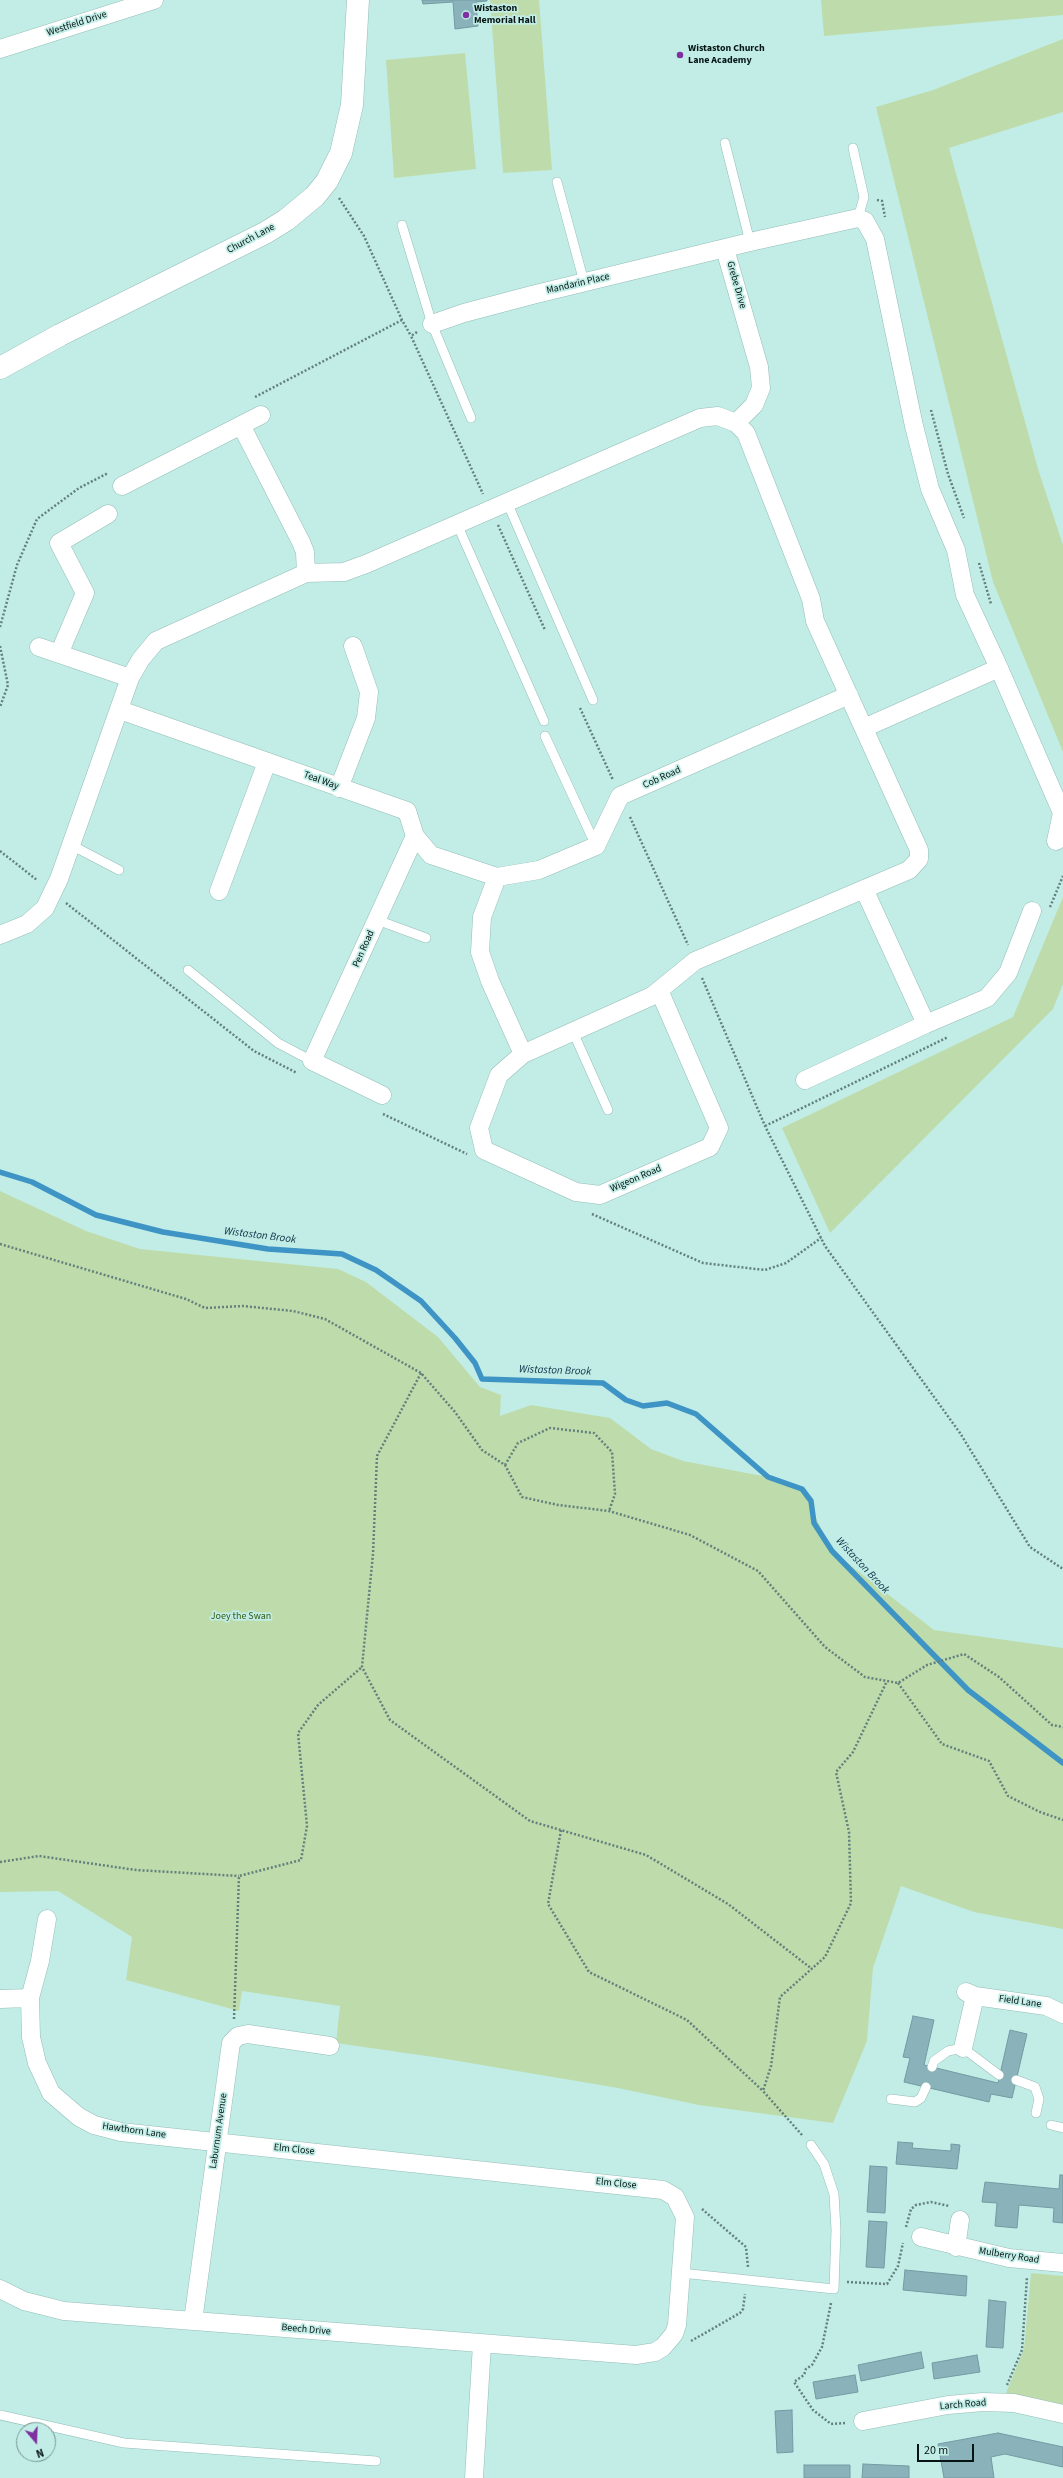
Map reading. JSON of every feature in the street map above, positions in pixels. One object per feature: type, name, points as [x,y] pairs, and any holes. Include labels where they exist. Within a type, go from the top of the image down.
[{"type":"street","name":"Westfield Drive","points":[[0,49],[115,6],[154,0]]},
{"type":"street","name":"Church Lane","points":[[0,368],[60,336],[265,233],[303,207],[327,181],[341,153],[352,105],[358,0]]},
{"type":"street","name":"Grebe Drive","points":[[736,423],[754,405],[761,388],[759,367],[725,249],[858,218]]},
{"type":"street","points":[[858,218],[868,225],[875,239],[914,426],[930,490],[956,550],[965,596],[1062,813],[1056,841]]},
{"type":"street","name":"Mandarin Place","points":[[432,324],[464,313],[584,282],[725,249]]},
{"type":"street","points":[[122,486],[261,415]]},
{"type":"street","points":[[0,935],[27,924],[45,908],[59,880],[130,678],[141,659],[156,641],[306,573],[344,572],[700,418],[718,416],[736,423],[746,433],[811,599],[815,621],[919,850],[915,865],[909,870],[695,961],[652,996],[523,1054],[490,981],[480,952],[482,917],[498,878],[539,870],[596,846]]},
{"type":"street","points":[[241,425],[302,542],[305,552],[306,573]]},
{"type":"street","points":[[59,654],[85,593],[59,543],[108,514]]},
{"type":"street","points":[[340,788],[366,718],[370,692],[353,646]]},
{"type":"street","points":[[39,647],[130,678]]},
{"type":"street","points":[[864,728],[998,668]]},
{"type":"street","name":"Cob Road","points":[[596,846],[620,796],[849,695]]},
{"type":"street","name":"Teal Way","points":[[120,710],[407,811],[415,836],[431,855],[498,878]]},
{"type":"street","points":[[219,891],[267,762]]},
{"type":"street","name":"Pen Road","points":[[312,1061],[415,836]]},
{"type":"street","points":[[864,889],[926,1024]]},
{"type":"street","points":[[806,1080],[926,1024],[987,998],[1008,973],[1032,911]]},
{"type":"street","name":"Wigeon Road","points":[[523,1054],[499,1075],[479,1128],[484,1150],[576,1192],[600,1195],[710,1147],[719,1128],[659,990]]},
{"type":"street","points":[[312,1061],[382,1095]]},
{"type":"street","name":"Hawthorn Lane","points":[[47,1919],[40,1961],[30,1998],[31,2037],[37,2063],[51,2093],[66,2108],[94,2125],[115,2130],[217,2142]]},
{"type":"street","name":"Field Lane","points":[[963,2048],[971,1994],[1046,2006],[1063,2014]]},
{"type":"street","points":[[0,1999],[30,1998]]},
{"type":"street","points":[[234,2039],[248,2034],[330,2046]]},
{"type":"street","name":"Laburnum Avenue","points":[[193,2321],[231,2043],[234,2039]]},
{"type":"street","name":"Elm Close","points":[[217,2142],[655,2188],[670,2193],[683,2210],[685,2224],[677,2325],[669,2342],[655,2352],[636,2355],[482,2344]]},
{"type":"street","points":[[956,2246],[960,2220]]},
{"type":"street","name":"Mulberry Road","points":[[921,2237],[956,2246],[1029,2260],[1063,2263]]},
{"type":"street","name":"Beech Drive","points":[[0,2289],[24,2301],[64,2311],[482,2344]]},
{"type":"street","points":[[474,2478],[482,2344]]},
{"type":"street","name":"Larch Road","points":[[863,2421],[948,2404],[1000,2402],[1063,2414]]},
{"type":"lane","points":[[725,143],[750,242]]},
{"type":"lane","points":[[853,148],[864,197],[858,218]]},
{"type":"lane","points":[[558,182],[584,282]]},
{"type":"lane","points":[[402,226],[432,324],[471,418]]},
{"type":"lane","points":[[507,502],[593,700]]},
{"type":"lane","points":[[457,524],[544,721]]},
{"type":"lane","points":[[545,736],[596,846]]},
{"type":"lane","points":[[71,845],[119,870]]},
{"type":"lane","points":[[377,920],[426,938]]},
{"type":"lane","points":[[188,970],[278,1043],[312,1061]]},
{"type":"lane","points":[[573,1032],[608,1110]]},
{"type":"lane","points":[[932,2067],[934,2061],[948,2051],[963,2048],[999,2075]]},
{"type":"lane","points":[[1016,2080],[1035,2087],[1039,2098],[1036,2113]]},
{"type":"lane","points":[[891,2099],[915,2102],[921,2098],[926,2087]]},
{"type":"lane","points":[[1051,2125],[1063,2128]]},
{"type":"lane","points":[[681,2272],[834,2289],[836,2230],[834,2194],[824,2164],[811,2145]]},
{"type":"lane","points":[[0,2415],[124,2442],[376,2461]]},
{"type":"path","points":[[327,181],[364,236],[402,320],[411,336]]},
{"type":"path","points":[[864,197],[882,201],[887,224]]},
{"type":"path","points":[[930,406],[948,474],[966,523]]},
{"type":"path","points":[[978,559],[993,610]]},
{"type":"path","points":[[0,646],[8,686],[0,707]]},
{"type":"path","points":[[0,1244],[186,1299],[206,1308],[243,1306],[286,1310],[325,1319],[421,1373],[455,1412],[482,1450],[506,1465],[522,1497],[558,1505],[609,1511],[690,1535],[758,1571],[825,1647],[864,1677],[898,1683],[927,1665],[944,1658],[964,1654],[979,1662],[1052,1725],[1063,1727]]},
{"type":"path","points":[[421,1373],[377,1456],[373,1554],[362,1667],[390,1720],[530,1821],[646,1855],[728,1904],[812,1969]]},
{"type":"path","points":[[506,1465],[518,1443],[550,1428],[594,1433],[612,1452],[615,1494],[609,1511]]},
{"type":"path","points":[[0,1862],[39,1856],[136,1870],[240,1876],[301,1860],[307,1826],[298,1733],[318,1705],[362,1667]]},
{"type":"path","points":[[762,2091],[771,2066],[780,1997],[825,1957],[851,1903],[849,1832],[836,1772],[853,1752],[887,1681]]},
{"type":"path","points":[[898,1683],[942,1744],[989,1761],[1008,1796],[1040,1812],[1063,1820]]},
{"type":"path","points":[[561,1830],[548,1904],[589,1972],[686,2020],[762,2091],[811,2145]]},
{"type":"path","points":[[234,2039],[240,1876]]},
{"type":"path","points":[[1000,2402],[1022,2350],[1029,2260]]},
{"type":"path","points":[[834,2289],[822,2348],[812,2365],[806,2369],[804,2375],[794,2382],[813,2410],[831,2424],[863,2421]]},
{"type":"green space","points":[[490,0],[539,0],[552,170],[503,173]]},
{"type":"green space","points":[[821,0],[1063,0],[1063,15],[824,36]]},
{"type":"green space","points":[[1063,39],[1063,112],[949,148],[1039,472],[1063,545],[1063,752],[993,582],[876,107],[933,90]]},
{"type":"green space","points":[[465,53],[476,169],[394,178],[386,60]]},
{"type":"green space","points":[[1063,897],[1063,984],[1053,1009],[830,1233],[782,1128],[1013,1017]]},
{"type":"green space","name":"Joey the Swan","points":[[0,1191],[86,1231],[140,1249],[338,1269],[366,1282],[438,1337],[480,1387],[501,1395],[500,1416],[531,1405],[610,1418],[651,1449],[683,1461],[768,1477],[802,1489],[832,1551],[934,1630],[1063,1648],[1063,1929],[974,1912],[901,1886],[873,1968],[867,2041],[833,2123],[699,2105],[618,2088],[440,2058],[336,2043],[340,2006],[242,1991],[239,2011],[126,1980],[132,1937],[58,1891],[0,1892]]},
{"type":"green space","points":[[1031,2273],[1063,2276],[1063,2405],[1006,2393],[1024,2349]]},
{"type":"building","name":"Wistaston Memorial Hall","points":[[422,0],[487,1],[476,2],[478,26],[455,29],[453,2],[423,4]]},
{"type":"building","points":[[913,2016],[934,2020],[924,2065],[998,2083],[1010,2030],[1027,2034],[1012,2098],[991,2094],[989,2102],[904,2082],[910,2058],[903,2057]]},
{"type":"building","points":[[898,2142],[913,2143],[912,2148],[951,2151],[951,2144],[960,2145],[957,2169],[896,2164]]},
{"type":"building","points":[[870,2166],[887,2167],[885,2213],[867,2212]]},
{"type":"building","points":[[1060,2175],[1063,2175],[1063,2223],[1053,2222],[1054,2208],[1019,2205],[1017,2228],[995,2226],[997,2203],[982,2202],[985,2182],[1059,2189]]},
{"type":"building","points":[[869,2221],[887,2222],[884,2268],[866,2267]]},
{"type":"building","points":[[905,2270],[967,2276],[966,2296],[903,2290]]},
{"type":"building","points":[[989,2300],[1006,2302],[1003,2348],[986,2347]]},
{"type":"building","points":[[921,2352],[924,2368],[861,2381],[858,2365]]},
{"type":"building","points":[[977,2355],[980,2372],[934,2379],[932,2363]]},
{"type":"building","points":[[855,2375],[858,2392],[816,2399],[813,2382]]},
{"type":"building","points":[[792,2410],[793,2452],[777,2453],[775,2411]]},
{"type":"building","points":[[998,2433],[1063,2447],[1063,2467],[1005,2454],[991,2457],[994,2478],[944,2478],[938,2444]]},
{"type":"building","points":[[863,2464],[909,2466],[909,2478],[862,2478]]},
{"type":"building","points":[[804,2465],[850,2465],[850,2478],[804,2478]]},
{"type":"waterway","name":"Wistaston Brook","points":[[0,1172],[32,1182],[96,1215],[163,1232],[268,1249],[342,1254],[376,1270],[421,1301],[455,1338],[475,1363],[482,1379],[603,1383],[626,1400],[643,1406],[667,1403],[696,1414],[768,1477],[802,1489],[811,1501],[814,1523],[832,1551],[968,1690],[1063,1763]]},
{"type":"place","name":"Wistaston Memorial Hall","points":[[466,15]]},
{"type":"place","name":"Wistaston Church Lane Academy","points":[[680,55]]}]
